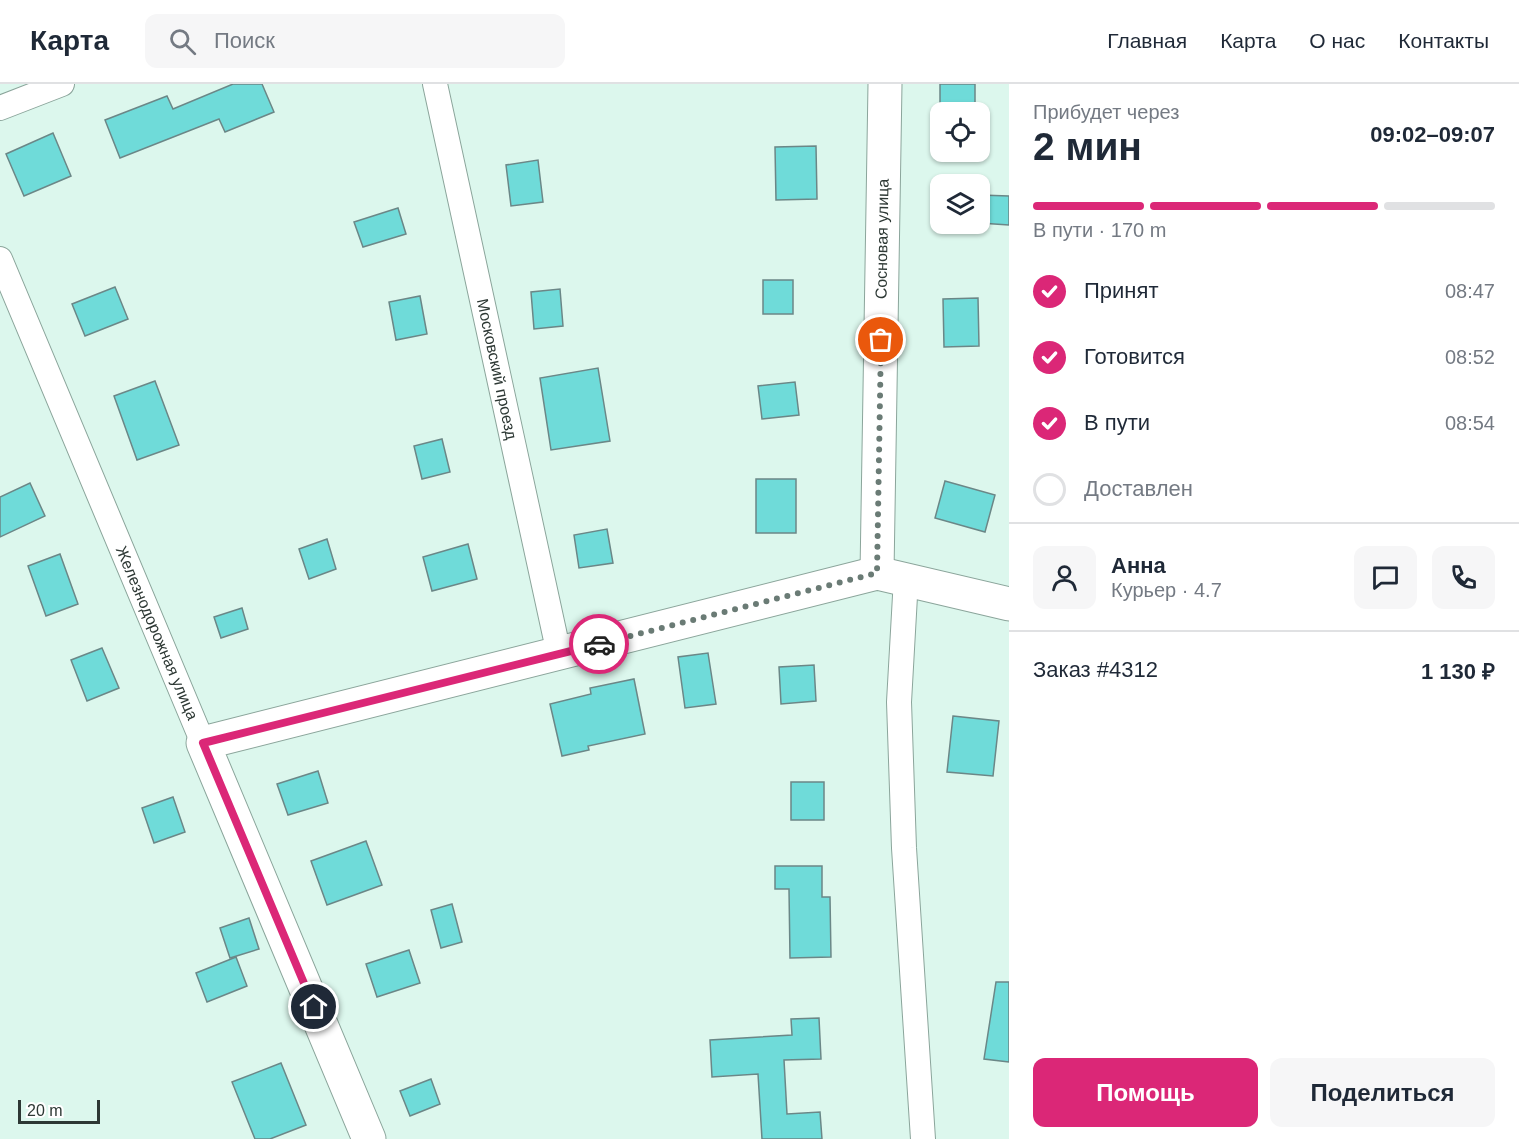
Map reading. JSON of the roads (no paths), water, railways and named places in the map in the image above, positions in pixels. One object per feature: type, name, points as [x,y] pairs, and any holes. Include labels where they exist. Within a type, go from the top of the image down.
[{"type":"street","points":[[0,108],[62,84]]},
{"type":"street","name":"Московский проезд","points":[[435,84],[559,654]]},
{"type":"street","name":"Сосновая улица","points":[[885,84],[892,576]]},
{"type":"street","name":"Железнодорожная улица","points":[[0,259],[369,1139]]},
{"type":"street","points":[[892,576],[904,849],[923,1139]]},
{"type":"street","points":[[203,743],[559,654],[892,576],[1009,604]]}]
